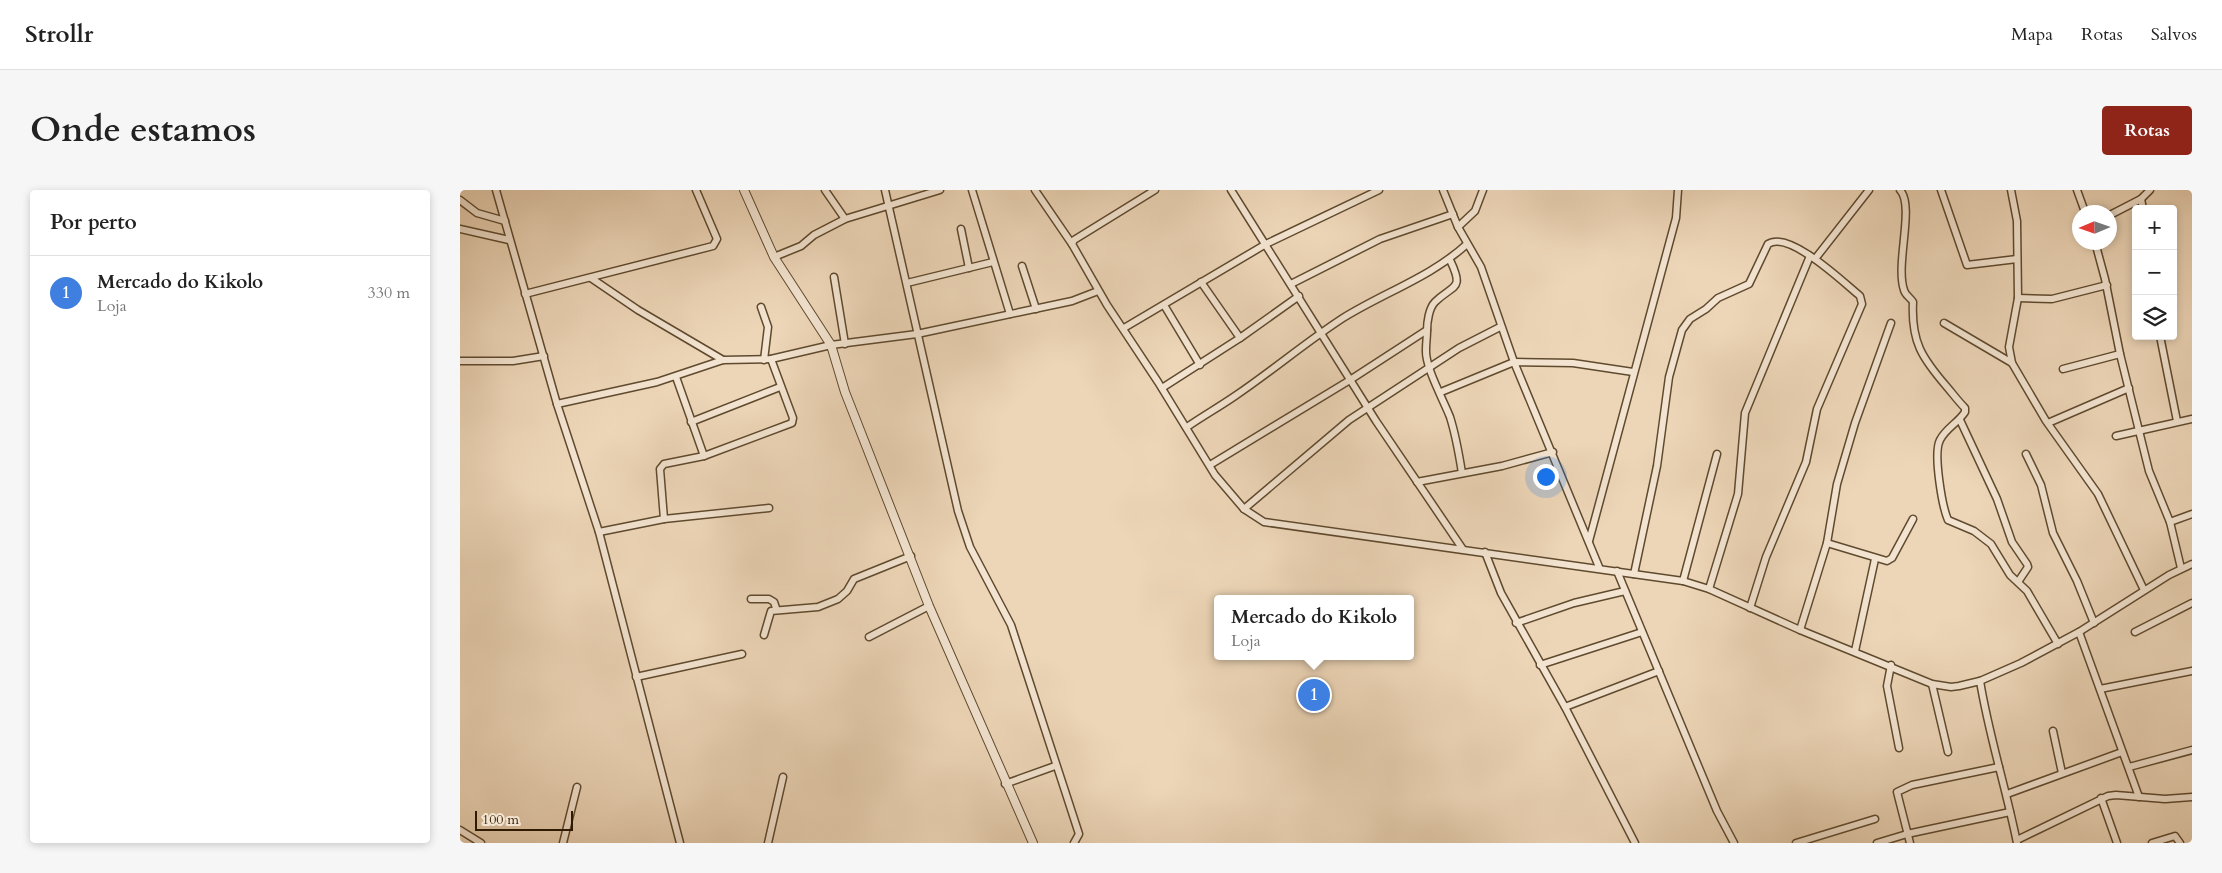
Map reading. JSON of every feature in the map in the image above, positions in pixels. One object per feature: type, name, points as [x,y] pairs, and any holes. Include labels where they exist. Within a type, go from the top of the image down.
[{"type":"street","points":[[496,190],[557,404],[599,532],[680,843]]},
{"type":"street","points":[[525,294],[713,246],[717,239],[696,190]]},
{"type":"street","points":[[744,190],[774,256],[831,345],[845,392],[929,606],[1032,843]]},
{"type":"street","points":[[825,190],[845,219]]},
{"type":"street","points":[[885,190],[958,511],[970,547],[1011,625],[1079,834],[1074,843]]},
{"type":"street","points":[[774,256],[801,246],[814,235],[845,219],[940,190]]},
{"type":"street","points":[[972,190],[1010,314]]},
{"type":"street","points":[[1035,190],[1072,244],[1098,291],[1124,328],[1229,494],[1244,509],[1264,522],[1600,567],[1683,581],[1709,589],[1800,630],[1890,665],[1932,684],[1951,687],[1980,681],[2058,644],[2144,590],[2182,568],[2192,565]]},
{"type":"street","points":[[1072,244],[1074,240],[1155,190]]},
{"type":"street","points":[[1124,328],[1266,244],[1379,190]]},
{"type":"street","points":[[1443,190],[1458,226],[1481,267],[1500,327],[1600,567]]},
{"type":"street","points":[[1458,226],[1475,211],[1482,190]]},
{"type":"street","points":[[1589,541],[1676,218],[1678,190]]},
{"type":"street","points":[[1709,589],[1738,494],[1745,413],[1812,258],[1869,190]]},
{"type":"street","points":[[1900,190],[1907,207],[1903,236],[1902,280],[1904,291],[1913,302],[1912,316],[1916,340],[1928,365],[1965,408],[1965,412],[1960,420],[1948,428],[1939,442],[1936,452],[1940,490],[1946,514],[1952,523],[1969,529],[1989,542],[2010,575],[2027,591],[2058,644]]},
{"type":"street","points":[[1940,190],[1967,265],[2017,259]]},
{"type":"street","points":[[2011,190],[2017,221],[2018,298],[2009,347],[2012,363],[2048,423],[2098,494],[2144,590]]},
{"type":"street","points":[[2077,190],[2082,205]]},
{"type":"street","points":[[2117,211],[2141,199],[2150,190]]},
{"type":"street","points":[[1234,191],[1350,380],[1462,548]]},
{"type":"street","points":[[2141,199],[2142,205]]},
{"type":"street","points":[[460,200],[482,216],[505,221]]},
{"type":"street","points":[[1291,284],[1380,239],[1453,214]]},
{"type":"street","points":[[460,229],[509,240]]},
{"type":"street","points":[[961,229],[969,268]]},
{"type":"street","points":[[1634,574],[1657,466],[1668,377],[1682,330],[1690,319],[1706,309],[1718,298],[1749,284],[1768,244],[1773,241],[1786,242],[1812,258],[1860,296],[1862,304],[1817,409],[1808,456],[1766,557],[1750,608]]},
{"type":"street","points":[[1186,426],[1236,396],[1321,332],[1358,309],[1404,287],[1450,260],[1468,244]]},
{"type":"street","points":[[2097,250],[2107,285],[2120,354],[2149,471],[2170,522],[2182,568]]},
{"type":"street","points":[[1450,260],[1456,273],[1457,282],[1453,290],[1435,302],[1430,312],[1426,350],[1429,368],[1441,392],[1453,428],[1462,473]]},
{"type":"street","points":[[906,283],[994,262]]},
{"type":"street","points":[[1022,266],[1036,309]]},
{"type":"street","points":[[834,277],[845,344]]},
{"type":"street","points":[[591,278],[638,310],[723,360]]},
{"type":"street","points":[[1202,282],[1240,338]]},
{"type":"street","points":[[2018,298],[2052,298],[2107,285]]},
{"type":"street","points":[[557,404],[676,377],[723,360],[768,360],[831,345],[917,334],[1072,301],[1098,291]]},
{"type":"street","points":[[1162,388],[1240,338],[1298,296]]},
{"type":"street","points":[[1164,304],[1200,365]]},
{"type":"street","points":[[664,519],[661,467],[664,464],[704,456],[792,423],[793,418],[768,360],[768,327],[761,307]]},
{"type":"street","points":[[1800,630],[1827,543],[1837,484],[1857,417],[1891,323]]},
{"type":"street","points":[[1944,323],[2012,363]]},
{"type":"street","points":[[1244,509],[1324,440],[1368,408],[1459,348],[1500,327]]},
{"type":"street","points":[[1210,465],[1350,380],[1427,330]]},
{"type":"street","points":[[2161,340],[2177,421]]},
{"type":"street","points":[[2063,369],[2120,354]]},
{"type":"street","points":[[460,361],[513,361],[544,356]]},
{"type":"street","points":[[1441,392],[1514,362],[1573,364],[1633,372]]},
{"type":"street","points":[[676,377],[704,456]]},
{"type":"street","points":[[691,422],[780,387]]},
{"type":"street","points":[[2048,423],[2129,388]]},
{"type":"street","points":[[2116,436],[2192,419]]},
{"type":"street","points":[[1960,420],[1997,500],[2012,542],[2027,564],[2028,567],[2018,582]]},
{"type":"street","points":[[1417,482],[1553,452]]},
{"type":"street","points":[[1683,581],[1717,454]]},
{"type":"street","points":[[2026,454],[2041,485],[2053,533],[2077,581],[2094,623]]},
{"type":"street","points":[[599,532],[664,519],[769,508]]},
{"type":"street","points":[[2170,522],[2192,514]]},
{"type":"street","points":[[1827,543],[1887,561],[1892,558],[1913,519]]},
{"type":"street","points":[[1485,552],[1501,593],[1516,623],[1565,707],[1635,843]]},
{"type":"street","points":[[764,635],[771,611],[776,608],[818,607],[838,599],[847,591],[854,579],[910,556]]},
{"type":"street","points":[[1855,651],[1875,558]]},
{"type":"street","points":[[1617,571],[1717,811],[1734,843]]},
{"type":"street","points":[[1516,623],[1574,603],[1625,591]]},
{"type":"street","points":[[751,599],[769,599],[774,602],[776,608]]},
{"type":"street","points":[[2135,632],[2192,603]]},
{"type":"street","points":[[869,637],[929,606]]},
{"type":"street","points":[[1540,664],[1642,632]]},
{"type":"street","points":[[2079,632],[2139,796]]},
{"type":"street","points":[[636,677],[742,654]]},
{"type":"street","points":[[1890,665],[1887,686],[1899,748]]},
{"type":"street","points":[[1565,707],[1659,671]]},
{"type":"street","points":[[2100,689],[2192,671]]},
{"type":"street","points":[[1980,681],[2017,842],[2101,798],[2116,794],[2165,799],[2192,797]]},
{"type":"street","points":[[1932,684],[1948,752]]},
{"type":"street","points":[[2053,731],[2062,773]]},
{"type":"street","points":[[2129,767],[2192,750]]},
{"type":"street","points":[[2007,794],[2122,752]]},
{"type":"street","points":[[1005,784],[1056,766]]},
{"type":"street","points":[[1910,843],[1897,792],[1912,785],[1999,767]]},
{"type":"street","points":[[768,843],[783,777]]},
{"type":"street","points":[[563,843],[577,787]]},
{"type":"street","points":[[2101,798],[2118,843]]},
{"type":"street","points":[[1877,843],[1907,834],[2010,812]]},
{"type":"street","points":[[1796,843],[1875,819]]},
{"type":"street","points":[[460,830],[481,843]]},
{"type":"street","points":[[2152,843],[2175,836],[2180,843]]},
{"type":"place","name":"Mercado do Kikolo","points":[[1314,695]]}]
